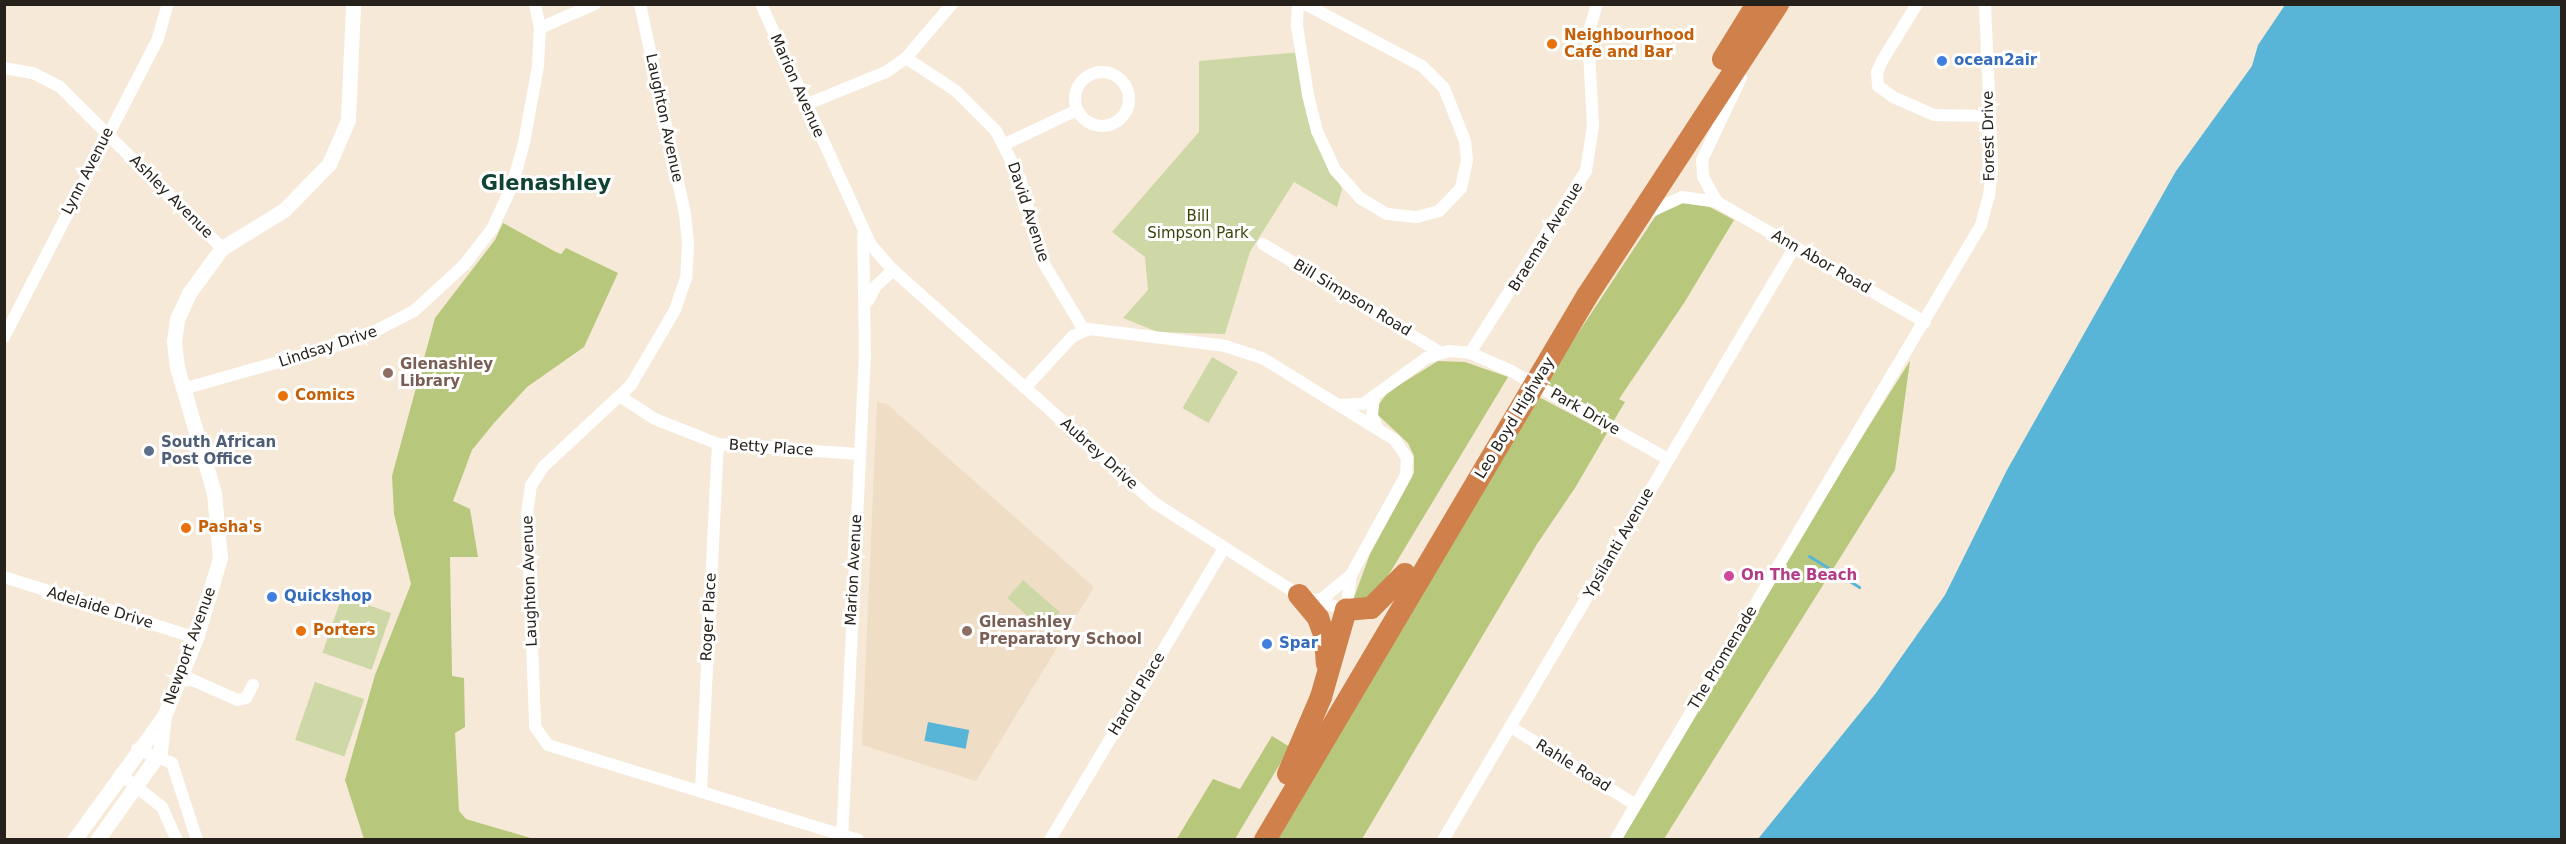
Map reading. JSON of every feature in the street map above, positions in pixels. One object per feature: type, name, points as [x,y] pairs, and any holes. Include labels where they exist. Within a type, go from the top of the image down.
[{"type":"highway","name":"Leo Boyd Highway","points":[[1250,840],[1405,574],[1520,393],[1757,4]]},
{"type":"highway","name":"Leo Boyd Highway","points":[[1537,365],[1637,219],[1778,4]]},
{"type":"highway","name":"Leo Boyd Highway","points":[[1265,840],[1520,393]]},
{"type":"highway","points":[[1288,774],[1321,697],[1346,610],[1371,608],[1405,574]]},
{"type":"highway","points":[[1309,598],[1325,637],[1327,666],[1321,697]]},
{"type":"street","name":"Lynn Avenue","points":[[4,337],[158,38],[168,4]]},
{"type":"street","name":"Newport Avenue","points":[[74,840],[137,749],[164,716],[196,638],[218,568],[219,535],[214,493],[183,389],[174,341],[177,319],[189,293],[222,248],[284,210],[329,164],[340,144],[349,111],[353,4]]},
{"type":"street","name":"Lindsay Drive","points":[[183,389],[360,339],[414,310],[440,290],[492,229],[512,186],[533,100],[540,28],[535,4]]},
{"type":"street","points":[[540,28],[595,4]]},
{"type":"street","name":"Laughton Avenue","points":[[640,4],[685,214],[688,258],[686,278],[675,310],[621,397],[544,466],[528,498],[535,727],[548,745],[701,790],[842,837],[858,840]]},
{"type":"street","name":"Marion Avenue","points":[[761,4],[863,232],[880,257]]},
{"type":"street","points":[[805,105],[878,75],[906,58],[952,4]]},
{"type":"street","points":[[1298,4],[1297,26],[1308,96],[1317,131],[1335,170],[1360,198],[1388,214],[1417,217],[1439,211],[1461,188],[1467,160],[1465,141],[1444,88],[1422,66],[1305,4]]},
{"type":"street","name":"Braemar Avenue","points":[[1470,352],[1586,171],[1593,126],[1588,34],[1597,4]]},
{"type":"street","name":"Ann Abor Road","points":[[1717,202],[1702,177],[1707,143],[1778,4]]},
{"type":"street","points":[[1917,4],[1882,61],[1877,72],[1878,86],[1914,108],[1934,115],[1990,117]]},
{"type":"street","name":"Forest Drive","points":[[1925,322],[1985,212],[1992,178],[1985,4]]},
{"type":"street","name":"David Avenue","points":[[906,58],[969,102],[1005,144],[1020,178],[1043,262],[1084,330]]},
{"type":"street","name":"Ashley Avenue","points":[[4,68],[33,73],[60,87],[222,248]]},
{"type":"street","points":[[1112,73],[1127,87],[1128,108],[1114,124],[1093,124],[1077,110],[1077,90],[1091,74],[1112,73]]},
{"type":"street","points":[[1005,144],[1077,110]]},
{"type":"street","name":"Ann Abor Road","points":[[1637,219],[1682,197],[1717,202],[1925,322]]},
{"type":"street","name":"Marion Avenue","points":[[842,837],[867,305],[863,232]]},
{"type":"street","name":"Bill Simpson Road","points":[[1263,244],[1439,352]]},
{"type":"street","name":"Ypsilanti Avenue","points":[[1443,840],[1794,248]]},
{"type":"street","name":"Aubrey Drive","points":[[880,257],[1153,502],[1224,548],[1309,598],[1346,610]]},
{"type":"street","name":"Marion Avenue","points":[[867,305],[875,287],[893,270]]},
{"type":"street","name":"The Promenade","points":[[1616,840],[1925,322]]},
{"type":"street","points":[[1025,388],[1072,336],[1084,330],[1136,334],[1245,352],[1378,429],[1404,452],[1406,476],[1351,575],[1346,610]]},
{"type":"street","name":"Park Drive","points":[[1340,405],[1358,406],[1418,362],[1439,352],[1470,352],[1511,371],[1668,459]]},
{"type":"street","points":[[1374,396],[1372,416],[1378,429]]},
{"type":"street","name":"Betty Place","points":[[621,397],[655,419],[717,444],[859,454]]},
{"type":"street","name":"Roger Place","points":[[701,790],[717,444]]},
{"type":"street","name":"Harold Place","points":[[1050,840],[1224,548]]},
{"type":"street","points":[[1309,598],[1351,575]]},
{"type":"street","name":"Adelaide Drive","points":[[4,577],[196,638]]},
{"type":"street","points":[[181,675],[238,700],[251,693],[253,684]]},
{"type":"street","name":"Newport Avenue","points":[[97,840],[158,755],[165,734],[164,716]]},
{"type":"street","name":"Rahle Road","points":[[1511,727],[1636,805]]},
{"type":"street","points":[[137,749],[158,755],[175,767],[197,840]]},
{"type":"street","points":[[120,774],[162,807],[177,840]]},
{"type":"shaded area","name":"Glenashley Preparatory School","points":[[877,402],[887,404],[1094,587],[976,781],[862,745]]},
{"type":"green space","name":"Bill Simpson Park","points":[[1302,52],[1325,151],[1342,189],[1337,207],[1294,182],[1250,252],[1225,334],[1158,332],[1123,318],[1148,290],[1145,257],[1112,232],[1199,132],[1199,61]]},
{"type":"green space","points":[[1686,202],[1706,205],[1734,220],[1684,303],[1619,399],[1625,402],[1613,422],[1545,383],[1655,217],[1664,208]]},
{"type":"green space","points":[[503,223],[556,252],[561,254],[566,248],[618,273],[584,347],[527,387],[494,423],[472,450],[453,501],[470,509],[478,557],[450,557],[452,676],[464,678],[465,727],[455,733],[459,811],[466,819],[534,839],[364,839],[345,780],[375,675],[411,584],[394,514],[392,476],[435,318],[495,240]]},
{"type":"green space","points":[[1212,357],[1238,372],[1208,423],[1182,408]]},
{"type":"green space","points":[[1438,361],[1465,362],[1508,377],[1391,571],[1372,598],[1352,603],[1370,554],[1414,473],[1414,456],[1408,443],[1378,415],[1377,407],[1388,392]]},
{"type":"green space","points":[[1910,361],[1895,470],[1664,839],[1608,840]]},
{"type":"green space","points":[[1537,396],[1607,433],[1575,488],[1537,544],[1362,839],[1275,840]]},
{"type":"green space","points":[[1023,580],[1060,612],[1044,630],[1007,598]]},
{"type":"green space","points":[[342,596],[391,613],[372,670],[322,653]]},
{"type":"green space","points":[[315,682],[364,699],[344,757],[295,740]]},
{"type":"green space","points":[[1272,736],[1290,747],[1235,839],[1176,840],[1213,779],[1240,789]]},
{"type":"water","points":[[2285,5],[2561,5],[2561,839],[1758,839],[1876,693],[1945,595],[2007,470],[2176,171],[2252,66],[2258,45]]},
{"type":"water","points":[[928,722],[969,730],[966,749],[924,741]]},
{"type":"waterway","points":[[1809,556],[1859,587]]},
{"type":"place","name":"Neighbourhood Cafe and Bar","points":[[1552,44]]},
{"type":"place","name":"ocean2air","points":[[1942,61]]},
{"type":"place","name":"Glenashley Library","points":[[388,373]]},
{"type":"place","name":"Comics","points":[[283,396]]},
{"type":"place","name":"South African Post Office","points":[[149,451]]},
{"type":"place","name":"Pasha's","points":[[186,528]]},
{"type":"place","name":"On The Beach","points":[[1729,576]]},
{"type":"place","name":"Quickshop","points":[[272,597]]},
{"type":"place","name":"Porters","points":[[301,631]]},
{"type":"place","name":"Glenashley Preparatory School","points":[[967,631]]},
{"type":"place","name":"Spar","points":[[1267,644]]},
{"type":"district","name":"Glenashley","points":[[546,183]]}]
